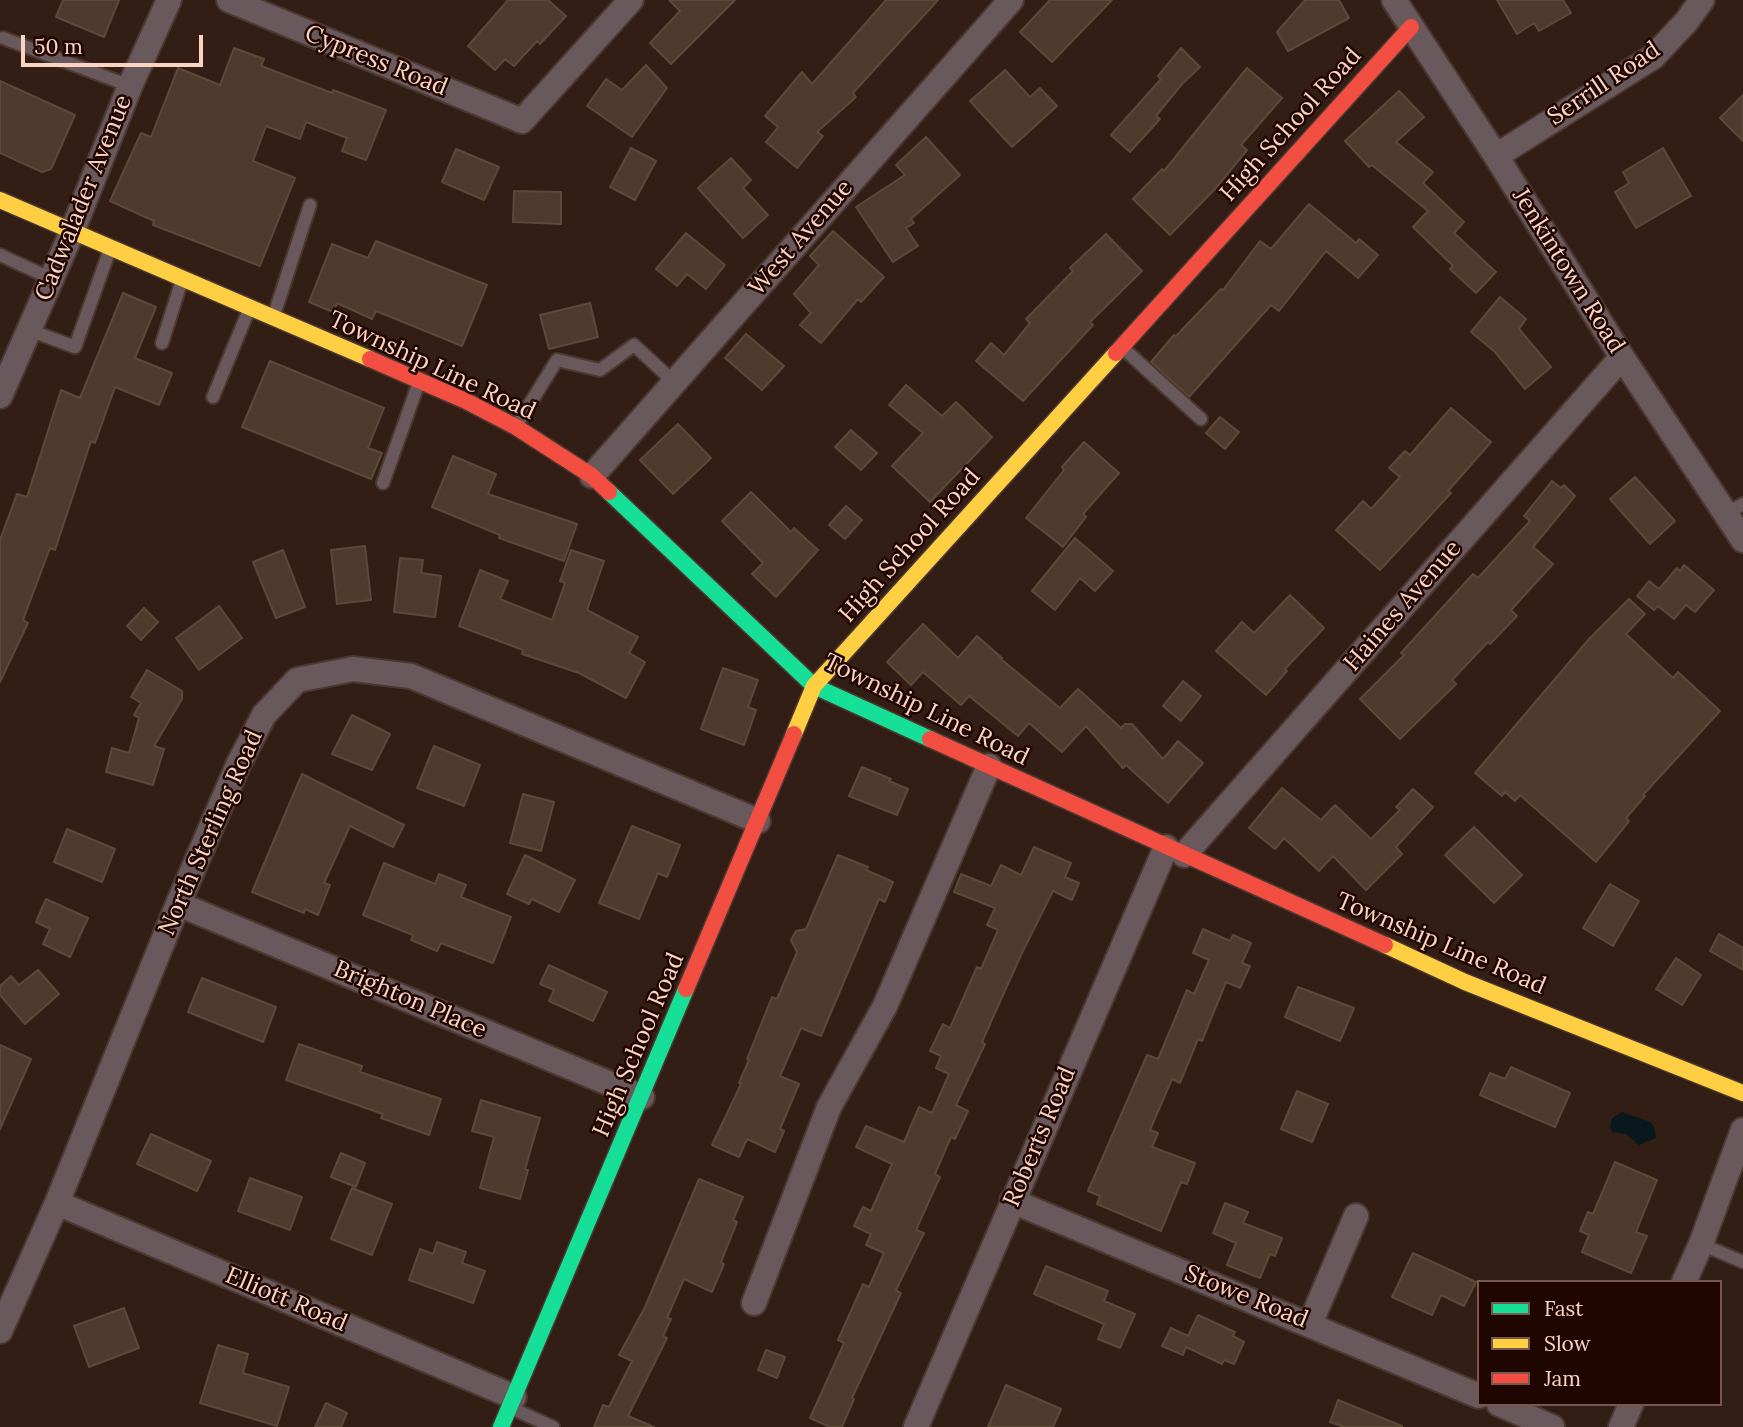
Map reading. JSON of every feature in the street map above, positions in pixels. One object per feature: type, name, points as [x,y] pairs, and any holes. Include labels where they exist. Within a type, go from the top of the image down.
[{"type":"main road","name":"High School Road","points":[[501,1427],[814,686],[1411,27]]},
{"type":"main road","name":"Township Line Road","points":[[0,200],[419,381],[516,427],[592,476],[814,686],[1465,982],[1743,1093]]},
{"type":"street","name":"Cadwalader Avenue","points":[[0,396],[169,0]]},
{"type":"street","name":"Cypress Road","points":[[229,0],[522,121],[631,0]]},
{"type":"street","name":"West Avenue","points":[[592,476],[1011,0]]},
{"type":"street","name":"Jenkintown Road","points":[[1394,0],[1622,357],[1734,509],[1743,540]]},
{"type":"street","name":"Serrill Road","points":[[1496,156],[1653,57],[1686,22],[1702,0]]},
{"type":"street","name":"Haines Avenue","points":[[1175,851],[1622,357]]},
{"type":"street","name":"North Sterling Road","points":[[0,1331],[58,1203],[178,904],[239,763],[264,715],[297,680],[353,669],[411,676],[758,821]]},
{"type":"street","points":[[754,1303],[829,1107],[885,1006],[989,766]]},
{"type":"street","name":"Roberts Road","points":[[916,1427],[1012,1201],[1175,851]]},
{"type":"street","name":"Brighton Place","points":[[178,904],[642,1097]]},
{"type":"street","points":[[1685,1280],[1743,1130]]},
{"type":"street","name":"Stowe Road","points":[[1012,1201],[1477,1395]]},
{"type":"street","name":"Elliott Road","points":[[58,1203],[512,1402]]},
{"type":"street","points":[[1310,1324],[1356,1216]]},
{"type":"street","points":[[1504,1406],[1552,1427]]},
{"type":"street","points":[[1621,1427],[1630,1406]]},
{"type":"lane","points":[[3,38],[131,86]]},
{"type":"lane","points":[[273,318],[310,205]]},
{"type":"lane","points":[[29,330],[75,347],[110,249]]},
{"type":"lane","points":[[0,255],[52,279]]},
{"type":"lane","points":[[162,343],[182,279]]},
{"type":"lane","points":[[214,397],[249,308]]},
{"type":"lane","points":[[516,427],[557,360],[600,370],[634,345],[674,382]]},
{"type":"lane","points":[[1122,346],[1200,419]]},
{"type":"lane","points":[[383,483],[419,381]]},
{"type":"lane","points":[[1701,1244],[1743,1262]]},
{"type":"lane","points":[[512,1402],[553,1427]]},
{"type":"shaded area","points":[[1622,1112],[1650,1122],[1656,1138],[1639,1145],[1626,1134],[1612,1132],[1612,1118]]},
{"type":"building","points":[[63,0],[119,0],[104,37],[56,17]]},
{"type":"building","points":[[508,0],[548,0],[566,16],[540,44],[537,41],[514,66],[505,59],[495,70],[468,46]]},
{"type":"building","points":[[669,0],[735,0],[671,64],[650,43],[680,11]]},
{"type":"building","points":[[886,0],[938,0],[853,93],[856,97],[817,132],[823,136],[797,168],[766,142],[778,127],[765,116],[802,72],[812,84]]},
{"type":"building","points":[[1050,0],[1112,0],[1052,62],[1020,32]]},
{"type":"building","points":[[1305,0],[1339,0],[1349,18],[1288,51],[1277,32]]},
{"type":"building","points":[[1497,0],[1563,0],[1571,13],[1539,31],[1534,23],[1517,34]]},
{"type":"building","points":[[234,48],[264,59],[261,66],[386,110],[366,160],[342,151],[347,138],[306,122],[300,139],[266,126],[253,161],[295,178],[260,266],[153,225],[154,221],[110,201],[141,133],[151,137],[178,68],[220,85]]},
{"type":"building","points":[[1181,48],[1200,67],[1182,84],[1156,116],[1160,119],[1130,152],[1111,135],[1161,79],[1158,76]]},
{"type":"building","points":[[646,65],[667,88],[632,137],[587,106],[606,79],[622,90]]},
{"type":"building","points":[[1247,68],[1282,98],[1241,145],[1247,150],[1216,188],[1170,235],[1133,199],[1162,169],[1164,171]]},
{"type":"building","points":[[1005,70],[1030,97],[1040,88],[1057,106],[1012,147],[970,101]]},
{"type":"building","points":[[0,81],[75,115],[51,169],[42,172],[0,153]]},
{"type":"building","points":[[1399,91],[1424,117],[1396,142],[1433,172],[1423,183],[1464,222],[1454,233],[1496,272],[1476,293],[1450,269],[1453,266],[1413,227],[1428,211],[1372,165],[1369,167],[1345,141]]},
{"type":"building","points":[[1743,95],[1743,141],[1720,118]]},
{"type":"building","points":[[926,137],[960,175],[911,219],[914,223],[906,228],[918,246],[893,262],[856,207],[905,175],[896,165]]},
{"type":"building","points":[[631,148],[656,161],[635,200],[610,187]]},
{"type":"building","points":[[1663,148],[1691,196],[1636,228],[1615,192],[1629,183],[1623,172]]},
{"type":"building","points":[[456,149],[499,167],[484,200],[442,182]]},
{"type":"building","points":[[731,158],[751,180],[743,188],[768,215],[743,238],[698,188]]},
{"type":"building","points":[[514,191],[561,192],[561,224],[513,222]]},
{"type":"building","points":[[1309,204],[1356,243],[1359,239],[1378,255],[1358,278],[1326,251],[1279,311],[1271,305],[1189,397],[1151,362],[1174,335],[1223,290],[1260,241],[1271,249]]},
{"type":"building","points":[[833,231],[884,277],[861,302],[858,299],[821,343],[800,325],[811,313],[794,294],[819,265],[810,256]]},
{"type":"building","points":[[686,233],[725,265],[706,289],[687,274],[677,286],[656,269]]},
{"type":"building","points":[[1106,234],[1142,271],[1090,322],[1093,325],[1023,401],[976,361],[991,343],[1004,355],[1030,323],[1026,319],[1073,271],[1070,268]]},
{"type":"building","points":[[376,241],[487,285],[462,346],[376,311],[372,319],[337,303],[333,312],[309,302],[332,244],[368,258]]},
{"type":"building","points":[[123,293],[156,307],[135,358],[172,373],[159,405],[115,387],[95,443],[91,441],[55,550],[50,548],[23,620],[28,623],[0,682],[0,540],[17,494],[27,497],[61,390],[80,398]]},
{"type":"building","points":[[1500,297],[1526,319],[1519,329],[1551,367],[1525,389],[1495,352],[1471,332]]},
{"type":"building","points":[[590,303],[598,337],[549,349],[540,315]]},
{"type":"building","points":[[746,334],[784,366],[762,390],[725,358]]},
{"type":"building","points":[[270,361],[384,408],[368,448],[382,453],[371,479],[242,427]]},
{"type":"building","points":[[906,385],[942,416],[956,402],[992,437],[930,502],[892,466],[923,433],[889,405]]},
{"type":"building","points":[[1451,408],[1491,442],[1448,491],[1451,493],[1380,570],[1336,530],[1363,501],[1371,509],[1400,477],[1389,468],[1405,451],[1410,455]]},
{"type":"building","points":[[1220,417],[1239,432],[1225,449],[1206,433]]},
{"type":"building","points":[[678,424],[711,458],[673,494],[640,460]]},
{"type":"building","points":[[851,430],[877,453],[861,470],[835,447]]},
{"type":"building","points":[[1084,442],[1119,473],[1083,514],[1086,517],[1063,547],[1026,518],[1064,470],[1062,467]]},
{"type":"building","points":[[453,456],[496,474],[488,494],[577,524],[564,561],[499,538],[500,535],[432,507]]},
{"type":"building","points":[[1635,477],[1675,521],[1650,544],[1610,499]]},
{"type":"building","points":[[1552,481],[1561,488],[1564,485],[1575,496],[1533,547],[1553,564],[1511,610],[1517,616],[1490,644],[1488,642],[1452,680],[1456,684],[1400,739],[1360,699],[1404,655],[1401,653],[1473,574],[1478,578],[1530,521],[1524,516]]},
{"type":"building","points":[[751,492],[791,532],[794,528],[818,550],[776,597],[752,574],[763,563],[722,521]]},
{"type":"building","points":[[846,506],[862,520],[845,539],[829,525]]},
{"type":"building","points":[[1075,538],[1113,571],[1095,591],[1080,578],[1055,610],[1032,591]]},
{"type":"building","points":[[365,546],[371,600],[337,604],[331,550]]},
{"type":"building","points":[[283,550],[305,607],[276,618],[253,562]]},
{"type":"building","points":[[571,550],[604,561],[587,610],[638,637],[629,653],[645,662],[626,698],[579,673],[522,654],[523,650],[459,626],[480,570],[508,581],[500,599],[552,620],[565,583],[560,581]]},
{"type":"building","points":[[400,558],[423,560],[421,573],[441,576],[435,617],[394,612]]},
{"type":"building","points":[[1684,565],[1714,590],[1695,612],[1686,605],[1674,619],[1658,606],[1654,610],[1637,596],[1649,581],[1659,589],[1677,568],[1680,571]]},
{"type":"building","points":[[1290,595],[1324,628],[1285,669],[1287,671],[1266,695],[1216,651],[1242,622],[1254,633]]},
{"type":"building","points":[[1629,599],[1645,614],[1626,634],[1673,678],[1678,672],[1720,711],[1643,795],[1645,796],[1626,818],[1629,821],[1596,862],[1520,795],[1515,801],[1505,792],[1502,796],[1475,773],[1589,639]]},
{"type":"building","points":[[219,606],[242,638],[199,670],[176,638]]},
{"type":"building","points":[[144,608],[158,622],[141,640],[127,626]]},
{"type":"building","points":[[923,624],[958,658],[977,636],[1060,708],[1078,689],[1121,728],[1125,724],[1132,724],[1163,759],[1178,741],[1203,763],[1168,803],[1126,765],[1123,768],[1086,726],[1062,752],[1029,723],[1018,736],[969,696],[961,705],[923,672],[911,685],[887,662]]},
{"type":"building","points":[[723,668],[758,680],[748,707],[756,710],[744,745],[701,729]]},
{"type":"building","points":[[147,670],[182,691],[182,699],[154,746],[164,749],[153,785],[106,772],[112,748],[129,753],[139,718],[134,715],[141,703],[131,697]]},
{"type":"building","points":[[1183,681],[1201,696],[1181,721],[1163,706]]},
{"type":"building","points":[[352,715],[390,734],[372,770],[332,754]]},
{"type":"building","points":[[434,746],[480,765],[464,806],[417,788]]},
{"type":"building","points":[[862,767],[908,789],[897,815],[849,796]]},
{"type":"building","points":[[302,774],[404,825],[393,847],[350,826],[324,883],[330,885],[318,915],[305,909],[304,913],[252,892]]},
{"type":"building","points":[[1282,788],[1321,820],[1335,805],[1371,839],[1400,810],[1396,807],[1413,789],[1433,807],[1396,847],[1402,854],[1366,890],[1333,856],[1319,871],[1284,838],[1275,849],[1249,828]]},
{"type":"building","points":[[523,794],[554,802],[541,851],[510,843]]},
{"type":"building","points":[[632,826],[680,845],[667,877],[658,873],[639,919],[599,903]]},
{"type":"building","points":[[1474,827],[1522,875],[1494,903],[1445,855]]},
{"type":"building","points":[[67,829],[115,849],[102,882],[54,862]]},
{"type":"building","points":[[1034,847],[1071,863],[1065,877],[1079,883],[1072,900],[1053,891],[1021,955],[982,1042],[985,1044],[956,1105],[968,1111],[955,1139],[951,1137],[935,1174],[940,1177],[916,1230],[924,1233],[896,1290],[901,1293],[852,1398],[854,1399],[842,1427],[830,1427],[810,1418],[844,1343],[838,1340],[863,1284],[869,1287],[884,1253],[866,1245],[871,1234],[854,1226],[863,1207],[871,1211],[892,1164],[856,1147],[866,1126],[904,1142],[919,1107],[932,1113],[949,1074],[936,1068],[941,1056],[930,1051],[943,1024],[950,1028],[977,967],[981,969],[998,930],[987,925],[995,908],[954,892],[961,874],[991,886],[1001,865],[1021,875]]},
{"type":"building","points":[[525,855],[575,880],[559,912],[532,899],[529,904],[507,894]]},
{"type":"building","points":[[838,855],[868,867],[866,870],[893,882],[885,902],[879,899],[821,1036],[801,1028],[780,1076],[799,1084],[780,1129],[784,1131],[775,1152],[747,1139],[739,1157],[712,1145],[741,1084],[739,1083],[749,1060],[747,1059],[772,997],[777,999],[797,952],[791,940],[796,931],[806,929]]},
{"type":"building","points":[[384,863],[435,884],[439,874],[466,885],[461,897],[511,917],[493,963],[441,943],[437,951],[411,940],[413,935],[363,915]]},
{"type":"building","points":[[1610,884],[1639,901],[1613,946],[1583,928]]},
{"type":"building","points":[[46,899],[88,918],[70,957],[43,944],[50,929],[36,922]]},
{"type":"building","points":[[1203,929],[1230,941],[1233,935],[1251,943],[1242,963],[1250,966],[1240,988],[1226,982],[1202,1041],[1198,1039],[1180,1083],[1172,1079],[1150,1130],[1158,1133],[1152,1147],[1195,1163],[1187,1184],[1181,1182],[1161,1231],[1097,1204],[1100,1196],[1088,1191],[1147,1055],[1158,1059],[1187,990],[1194,994],[1209,960],[1193,953]]},
{"type":"building","points":[[1719,934],[1743,948],[1743,970],[1710,951]]},
{"type":"building","points":[[1676,958],[1701,975],[1682,1005],[1656,989]]},
{"type":"building","points":[[549,965],[607,992],[593,1021],[549,1001],[554,990],[540,984]]},
{"type":"building","points":[[38,970],[59,994],[25,1024],[0,995],[0,986],[11,976],[19,985]]},
{"type":"building","points":[[202,978],[276,1007],[263,1042],[188,1012]]},
{"type":"building","points":[[1298,987],[1354,1008],[1340,1041],[1285,1017]]},
{"type":"building","points":[[299,1044],[362,1066],[360,1072],[441,1099],[429,1135],[381,1118],[383,1114],[286,1080]]},
{"type":"building","points":[[0,1045],[31,1059],[0,1129]]},
{"type":"building","points":[[1511,1067],[1570,1093],[1555,1127],[1480,1095],[1490,1073],[1505,1079]]},
{"type":"building","points":[[1297,1091],[1328,1104],[1312,1142],[1281,1129]]},
{"type":"building","points":[[481,1100],[540,1118],[525,1169],[528,1170],[520,1199],[480,1188],[494,1137],[472,1131]]},
{"type":"building","points":[[151,1134],[211,1161],[197,1191],[137,1164]]},
{"type":"building","points":[[341,1153],[365,1163],[356,1187],[331,1177]]},
{"type":"building","points":[[1615,1162],[1657,1180],[1636,1232],[1647,1236],[1631,1273],[1582,1252],[1589,1235],[1580,1231],[1588,1212],[1593,1214]]},
{"type":"building","points":[[250,1178],[302,1197],[290,1230],[238,1211]]},
{"type":"building","points":[[699,1179],[743,1197],[733,1220],[737,1222],[721,1262],[724,1264],[712,1292],[684,1279],[667,1318],[671,1319],[663,1336],[667,1338],[628,1416],[654,1427],[594,1427],[603,1405],[609,1407],[632,1361],[619,1355],[645,1307]]},
{"type":"building","points":[[352,1188],[392,1204],[372,1255],[331,1239]]},
{"type":"building","points":[[1225,1203],[1248,1212],[1243,1223],[1282,1238],[1275,1256],[1270,1254],[1260,1278],[1227,1265],[1236,1243],[1213,1233]]},
{"type":"building","points":[[437,1242],[466,1252],[462,1263],[485,1271],[473,1303],[409,1280],[420,1249],[433,1254]]},
{"type":"building","points":[[1413,1253],[1476,1282],[1464,1306],[1441,1295],[1432,1315],[1392,1297]]},
{"type":"building","points":[[1046,1266],[1108,1291],[1104,1301],[1135,1314],[1120,1348],[1098,1339],[1104,1324],[1034,1294]]},
{"type":"building","points":[[124,1308],[139,1348],[89,1367],[74,1326]]},
{"type":"building","points":[[1198,1315],[1235,1332],[1233,1336],[1244,1342],[1234,1364],[1224,1360],[1222,1364],[1186,1347],[1183,1355],[1162,1346],[1171,1328],[1188,1336]]},
{"type":"building","points":[[218,1345],[248,1354],[243,1373],[289,1387],[277,1426],[200,1403]]},
{"type":"building","points":[[766,1350],[785,1357],[777,1378],[758,1370]]},
{"type":"building","points":[[1006,1385],[1061,1409],[1053,1427],[988,1427]]},
{"type":"building","points":[[1338,1400],[1402,1427],[1344,1427],[1330,1422]]},
{"type":"building","points":[[326,1403],[347,1413],[341,1427],[315,1427]]},
{"type":"traffic: fast","points":[[609,492],[814,686],[930,739]]},
{"type":"traffic: fast","points":[[501,1427],[686,989]]},
{"type":"traffic: slow","points":[[0,200],[370,359]]},
{"type":"traffic: slow","points":[[794,734],[814,686],[1116,353]]},
{"type":"traffic: slow","points":[[1385,945],[1465,982],[1743,1093]]},
{"type":"traffic: jam","points":[[1116,353],[1411,27]]},
{"type":"traffic: jam","points":[[370,359],[466,401],[516,427],[592,476],[609,492]]},
{"type":"traffic: jam","points":[[686,989],[794,734]]},
{"type":"traffic: jam","points":[[930,739],[1385,945]]}]
